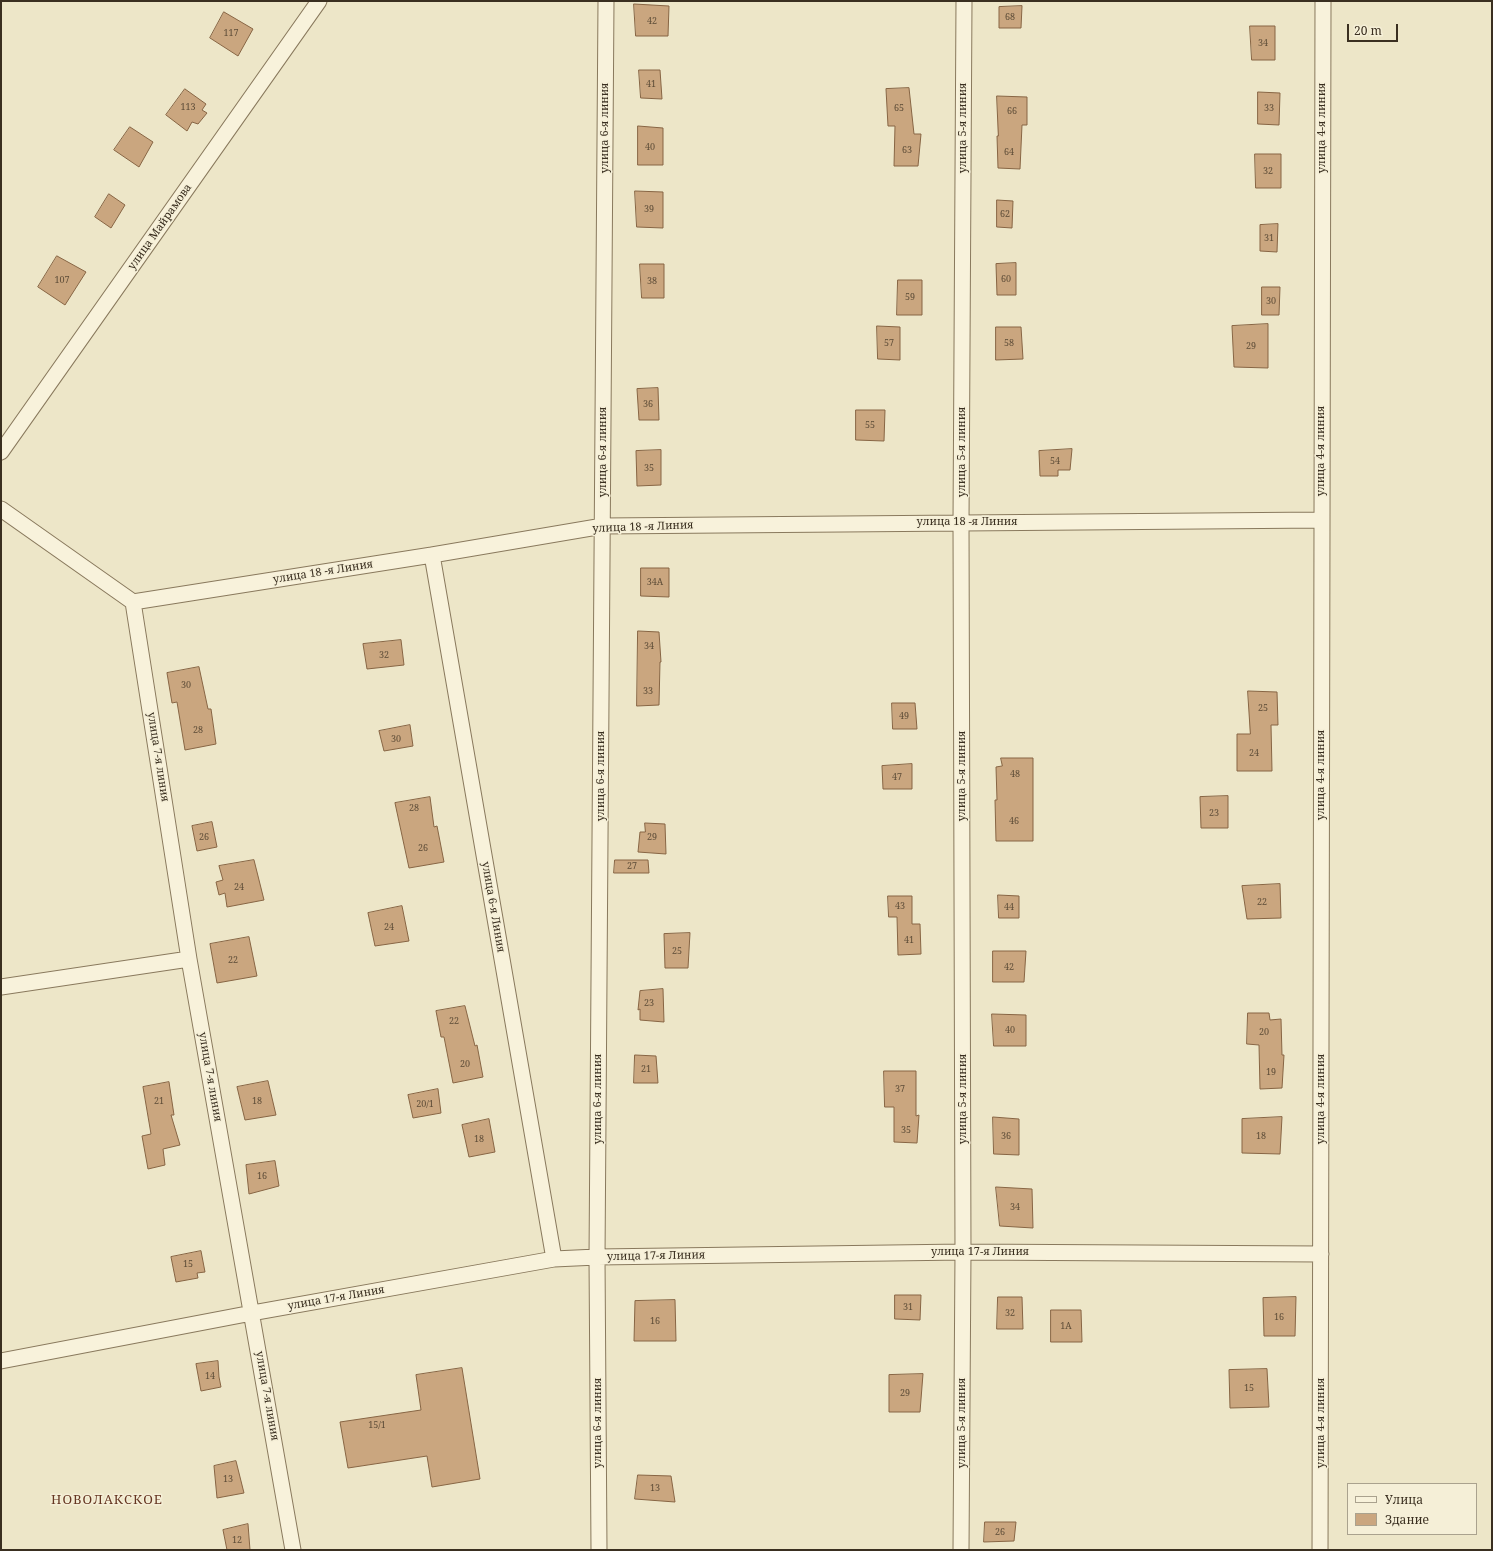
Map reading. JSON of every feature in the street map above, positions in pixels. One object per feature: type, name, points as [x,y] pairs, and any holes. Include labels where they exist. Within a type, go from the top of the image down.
[{"type":"street","name":"улица Майрамова","points":[[1,452],[319,1]]},
{"type":"street","name":"улица 6-я линия","points":[[599,1550],[597,1257],[606,1]]},
{"type":"street","name":"улица 5-я линия","points":[[961,1550],[963,1252],[962,522],[964,1]]},
{"type":"street","name":"улица 4-я линия","points":[[1320,1550],[1323,1]]},
{"type":"street","points":[[1,509],[133,602]]},
{"type":"street","name":"улица 18 -я Линия","points":[[133,602],[432,555],[603,526],[1321,520]]},
{"type":"street","name":"улица 6-я Линия","points":[[432,555],[554,1259]]},
{"type":"street","name":"улица 7-я линия","points":[[133,602],[189,959],[294,1550]]},
{"type":"street","points":[[1,987],[189,959]]},
{"type":"street","name":"улица 17-я Линия","points":[[1,1361],[252,1313],[554,1259],[597,1257],[963,1252],[1321,1254]]},
{"type":"building","points":[[634,4],[669,6],[668,36],[636,36]]},
{"type":"building","points":[[1022,6],[1021,28],[999,28],[999,7]]},
{"type":"building","points":[[224,12],[253,29],[238,56],[210,38]]},
{"type":"building","points":[[1250,26],[1275,26],[1275,60],[1252,60]]},
{"type":"building","points":[[639,70],[660,70],[662,99],[641,98]]},
{"type":"building","points":[[909,88],[914,134],[921,134],[918,166],[894,166],[895,126],[888,126],[886,89]]},
{"type":"building","points":[[185,89],[206,104],[202,110],[207,113],[198,124],[192,122],[187,131],[166,115]]},
{"type":"building","points":[[1258,92],[1280,93],[1279,125],[1258,124]]},
{"type":"building","points":[[997,96],[1027,97],[1027,125],[1022,125],[1020,169],[998,168]]},
{"type":"building","points":[[638,126],[663,128],[663,165],[638,165]]},
{"type":"building","points":[[130,127],[153,142],[139,167],[114,150]]},
{"type":"building","points":[[1255,154],[1281,154],[1281,188],[1256,188]]},
{"type":"building","points":[[635,191],[663,192],[663,228],[637,227]]},
{"type":"building","points":[[109,194],[125,205],[111,228],[95,217]]},
{"type":"building","points":[[997,200],[1013,201],[1012,228],[997,227]]},
{"type":"building","points":[[1278,224],[1277,252],[1260,251],[1260,225]]},
{"type":"building","points":[[57,256],[86,272],[65,305],[38,287]]},
{"type":"building","points":[[1016,263],[1016,295],[997,295],[996,264]]},
{"type":"building","points":[[640,264],[664,264],[664,298],[642,298]]},
{"type":"building","points":[[898,280],[922,280],[922,315],[897,315]]},
{"type":"building","points":[[1262,287],[1280,287],[1279,315],[1262,315]]},
{"type":"building","points":[[1268,324],[1268,368],[1234,367],[1232,326]]},
{"type":"building","points":[[877,326],[900,327],[900,360],[878,359]]},
{"type":"building","points":[[996,327],[1021,327],[1023,359],[996,360]]},
{"type":"building","points":[[658,388],[659,420],[639,420],[637,389]]},
{"type":"building","points":[[856,410],[885,410],[884,441],[856,440]]},
{"type":"building","points":[[1072,449],[1070,470],[1058,470],[1058,476],[1040,476],[1039,451]]},
{"type":"building","points":[[661,450],[661,485],[637,486],[636,451]]},
{"type":"building","points":[[641,568],[669,568],[669,597],[641,596]]},
{"type":"building","points":[[638,631],[659,632],[661,662],[659,705],[637,706]]},
{"type":"building","points":[[401,640],[404,665],[367,669],[363,644]]},
{"type":"building","points":[[199,667],[208,709],[211,709],[216,744],[185,750],[177,702],[172,703],[167,673]]},
{"type":"building","points":[[1248,691],[1277,692],[1278,725],[1271,725],[1272,771],[1237,771],[1237,734],[1250,734]]},
{"type":"building","points":[[892,703],[915,703],[917,729],[893,729]]},
{"type":"building","points":[[410,725],[413,746],[384,751],[379,731]]},
{"type":"building","points":[[1001,758],[1033,758],[1033,841],[996,841],[996,767],[1002,766]]},
{"type":"building","points":[[912,764],[912,789],[883,789],[882,766]]},
{"type":"building","points":[[1228,796],[1228,828],[1201,828],[1200,797]]},
{"type":"building","points":[[430,797],[434,827],[437,826],[444,862],[409,868],[395,803]]},
{"type":"building","points":[[212,822],[217,847],[197,851],[192,826]]},
{"type":"building","points":[[645,823],[665,824],[666,854],[638,852],[640,832],[645,832]]},
{"type":"building","points":[[254,860],[264,900],[227,907],[225,893],[219,895],[216,882],[223,880],[219,866]]},
{"type":"building","points":[[615,860],[648,860],[649,873],[614,873]]},
{"type":"building","points":[[1280,884],[1281,918],[1247,919],[1242,886]]},
{"type":"building","points":[[998,895],[1019,896],[1019,918],[999,918]]},
{"type":"building","points":[[888,896],[912,896],[912,924],[920,924],[921,954],[898,955],[897,917],[889,917]]},
{"type":"building","points":[[402,906],[409,941],[375,946],[368,913]]},
{"type":"building","points":[[690,933],[688,968],[665,968],[664,934]]},
{"type":"building","points":[[249,937],[257,976],[217,983],[210,944]]},
{"type":"building","points":[[993,951],[1026,951],[1024,982],[993,982]]},
{"type":"building","points":[[663,989],[664,1022],[640,1020],[640,1009],[638,1010],[640,991]]},
{"type":"building","points":[[465,1006],[475,1046],[477,1045],[483,1077],[453,1083],[444,1037],[441,1037],[436,1011]]},
{"type":"building","points":[[1248,1013],[1269,1013],[1270,1020],[1281,1019],[1282,1055],[1284,1055],[1282,1088],[1260,1089],[1259,1045],[1247,1044]]},
{"type":"building","points":[[992,1014],[1026,1015],[1026,1046],[994,1046]]},
{"type":"building","points":[[635,1055],[656,1056],[658,1083],[634,1083]]},
{"type":"building","points":[[884,1071],[916,1071],[916,1116],[919,1115],[917,1143],[894,1142],[894,1107],[885,1107]]},
{"type":"building","points":[[268,1081],[276,1115],[245,1120],[237,1087]]},
{"type":"building","points":[[169,1082],[174,1115],[171,1115],[180,1145],[163,1149],[165,1165],[148,1169],[142,1136],[151,1134],[143,1087]]},
{"type":"building","points":[[438,1089],[441,1113],[413,1118],[408,1095]]},
{"type":"building","points":[[993,1117],[1019,1119],[1019,1155],[994,1154]]},
{"type":"building","points":[[1282,1117],[1280,1154],[1242,1153],[1242,1119]]},
{"type":"building","points":[[489,1119],[495,1152],[469,1157],[462,1125]]},
{"type":"building","points":[[275,1161],[279,1186],[249,1194],[246,1165]]},
{"type":"building","points":[[996,1187],[1032,1189],[1033,1228],[1000,1226]]},
{"type":"building","points":[[201,1251],[205,1272],[197,1273],[198,1278],[176,1282],[171,1257]]},
{"type":"building","points":[[895,1295],[921,1295],[920,1320],[895,1319]]},
{"type":"building","points":[[998,1297],[1022,1297],[1023,1329],[997,1329]]},
{"type":"building","points":[[1296,1297],[1295,1336],[1264,1336],[1263,1298]]},
{"type":"building","points":[[675,1300],[676,1341],[634,1341],[635,1301]]},
{"type":"building","points":[[1051,1310],[1081,1310],[1082,1342],[1051,1342]]},
{"type":"building","points":[[218,1361],[221,1387],[201,1391],[196,1364]]},
{"type":"building","points":[[462,1368],[480,1479],[432,1487],[427,1456],[348,1468],[340,1422],[421,1410],[416,1375]]},
{"type":"building","points":[[1267,1369],[1269,1407],[1230,1408],[1229,1370]]},
{"type":"building","points":[[923,1374],[920,1412],[889,1412],[889,1375]]},
{"type":"building","points":[[236,1461],[244,1493],[217,1498],[214,1466]]},
{"type":"building","points":[[638,1475],[671,1476],[675,1502],[635,1499]]},
{"type":"building","points":[[985,1522],[1016,1522],[1014,1541],[984,1542]]},
{"type":"building","points":[[248,1524],[250,1550],[227,1550],[223,1530]]},
{"type":"district","name":"НОВОЛАКСКОЕ","points":[[107,1500]]}]
